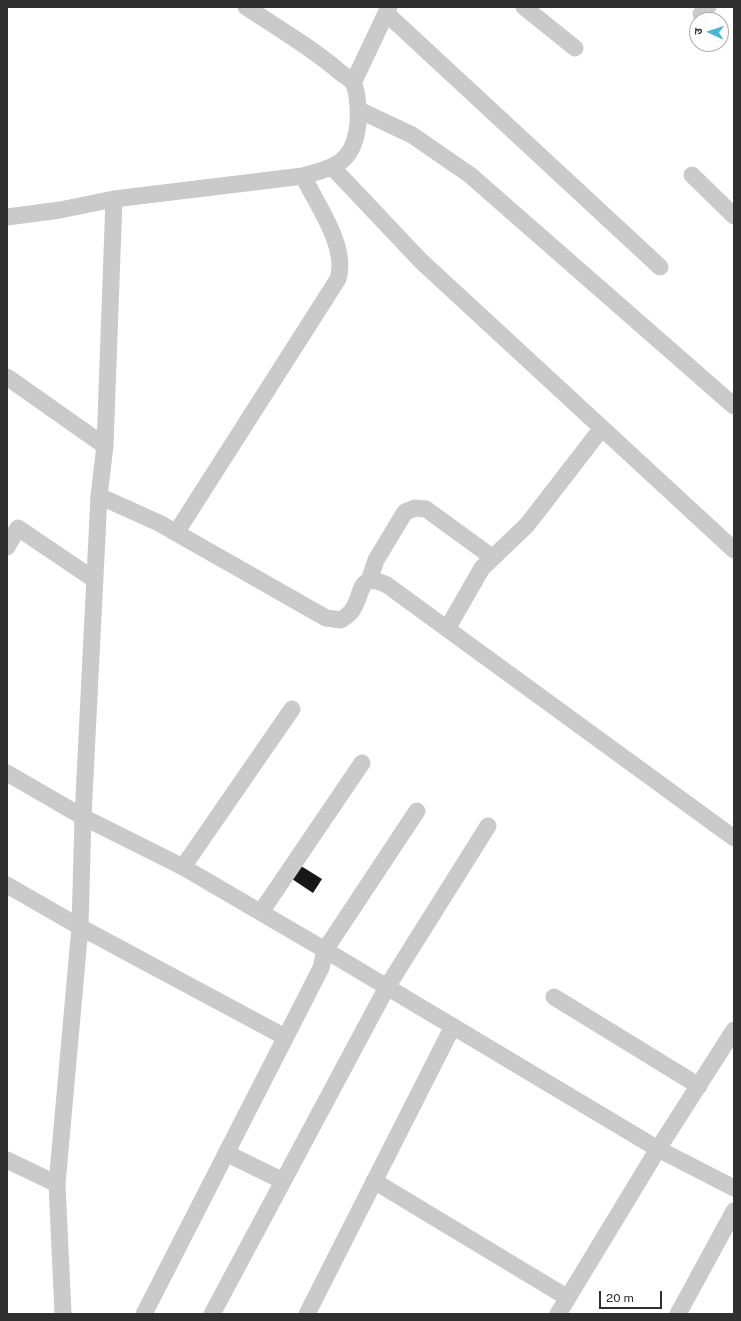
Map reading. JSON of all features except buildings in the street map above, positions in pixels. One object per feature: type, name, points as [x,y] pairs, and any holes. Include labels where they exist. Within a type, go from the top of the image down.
[{"type":"street","points":[[246,7],[329,62],[353,83]]},
{"type":"street","points":[[524,7],[575,48]]},
{"type":"street","points":[[7,218],[60,210],[114,198],[303,176],[333,168],[345,158],[355,142],[358,124],[358,110],[353,83],[388,11],[660,267]]},
{"type":"street","points":[[358,110],[412,135],[470,175],[734,406]]},
{"type":"street","points":[[333,168],[421,261],[734,550]]},
{"type":"street","points":[[692,175],[734,216]]},
{"type":"street","points":[[176,533],[338,279],[341,261],[337,242],[303,176]]},
{"type":"street","points":[[64,1314],[57,1184],[80,927],[83,817],[95,580],[100,496],[105,446],[114,198]]},
{"type":"street","points":[[7,377],[105,446]]},
{"type":"street","points":[[447,628],[482,568],[492,557],[512,541],[527,525],[602,428]]},
{"type":"street","points":[[100,496],[176,533],[326,618],[341,620],[351,612],[364,584],[369,581],[376,580],[387,585],[734,838]]},
{"type":"street","points":[[369,581],[376,560],[396,526],[405,512],[415,508],[426,509],[492,557]]},
{"type":"street","points":[[7,547],[13,524],[95,580]]},
{"type":"street","points":[[183,868],[292,709]]},
{"type":"street","points":[[261,912],[362,763]]},
{"type":"street","points":[[7,773],[83,817],[183,868],[261,912],[658,1150],[734,1188]]},
{"type":"street","points":[[144,1314],[321,968],[325,950],[417,811]]},
{"type":"street","points":[[212,1314],[387,987],[488,826]]},
{"type":"street","points":[[7,885],[80,927],[285,1037]]},
{"type":"street","points":[[554,997],[699,1086]]},
{"type":"street","points":[[307,1314],[453,1026]]},
{"type":"street","points":[[558,1314],[658,1150],[734,1030]]},
{"type":"street","points":[[226,1153],[284,1181]]},
{"type":"street","points":[[7,1160],[57,1184]]},
{"type":"street","points":[[374,1181],[568,1298]]},
{"type":"street","points":[[678,1314],[734,1211]]}]
